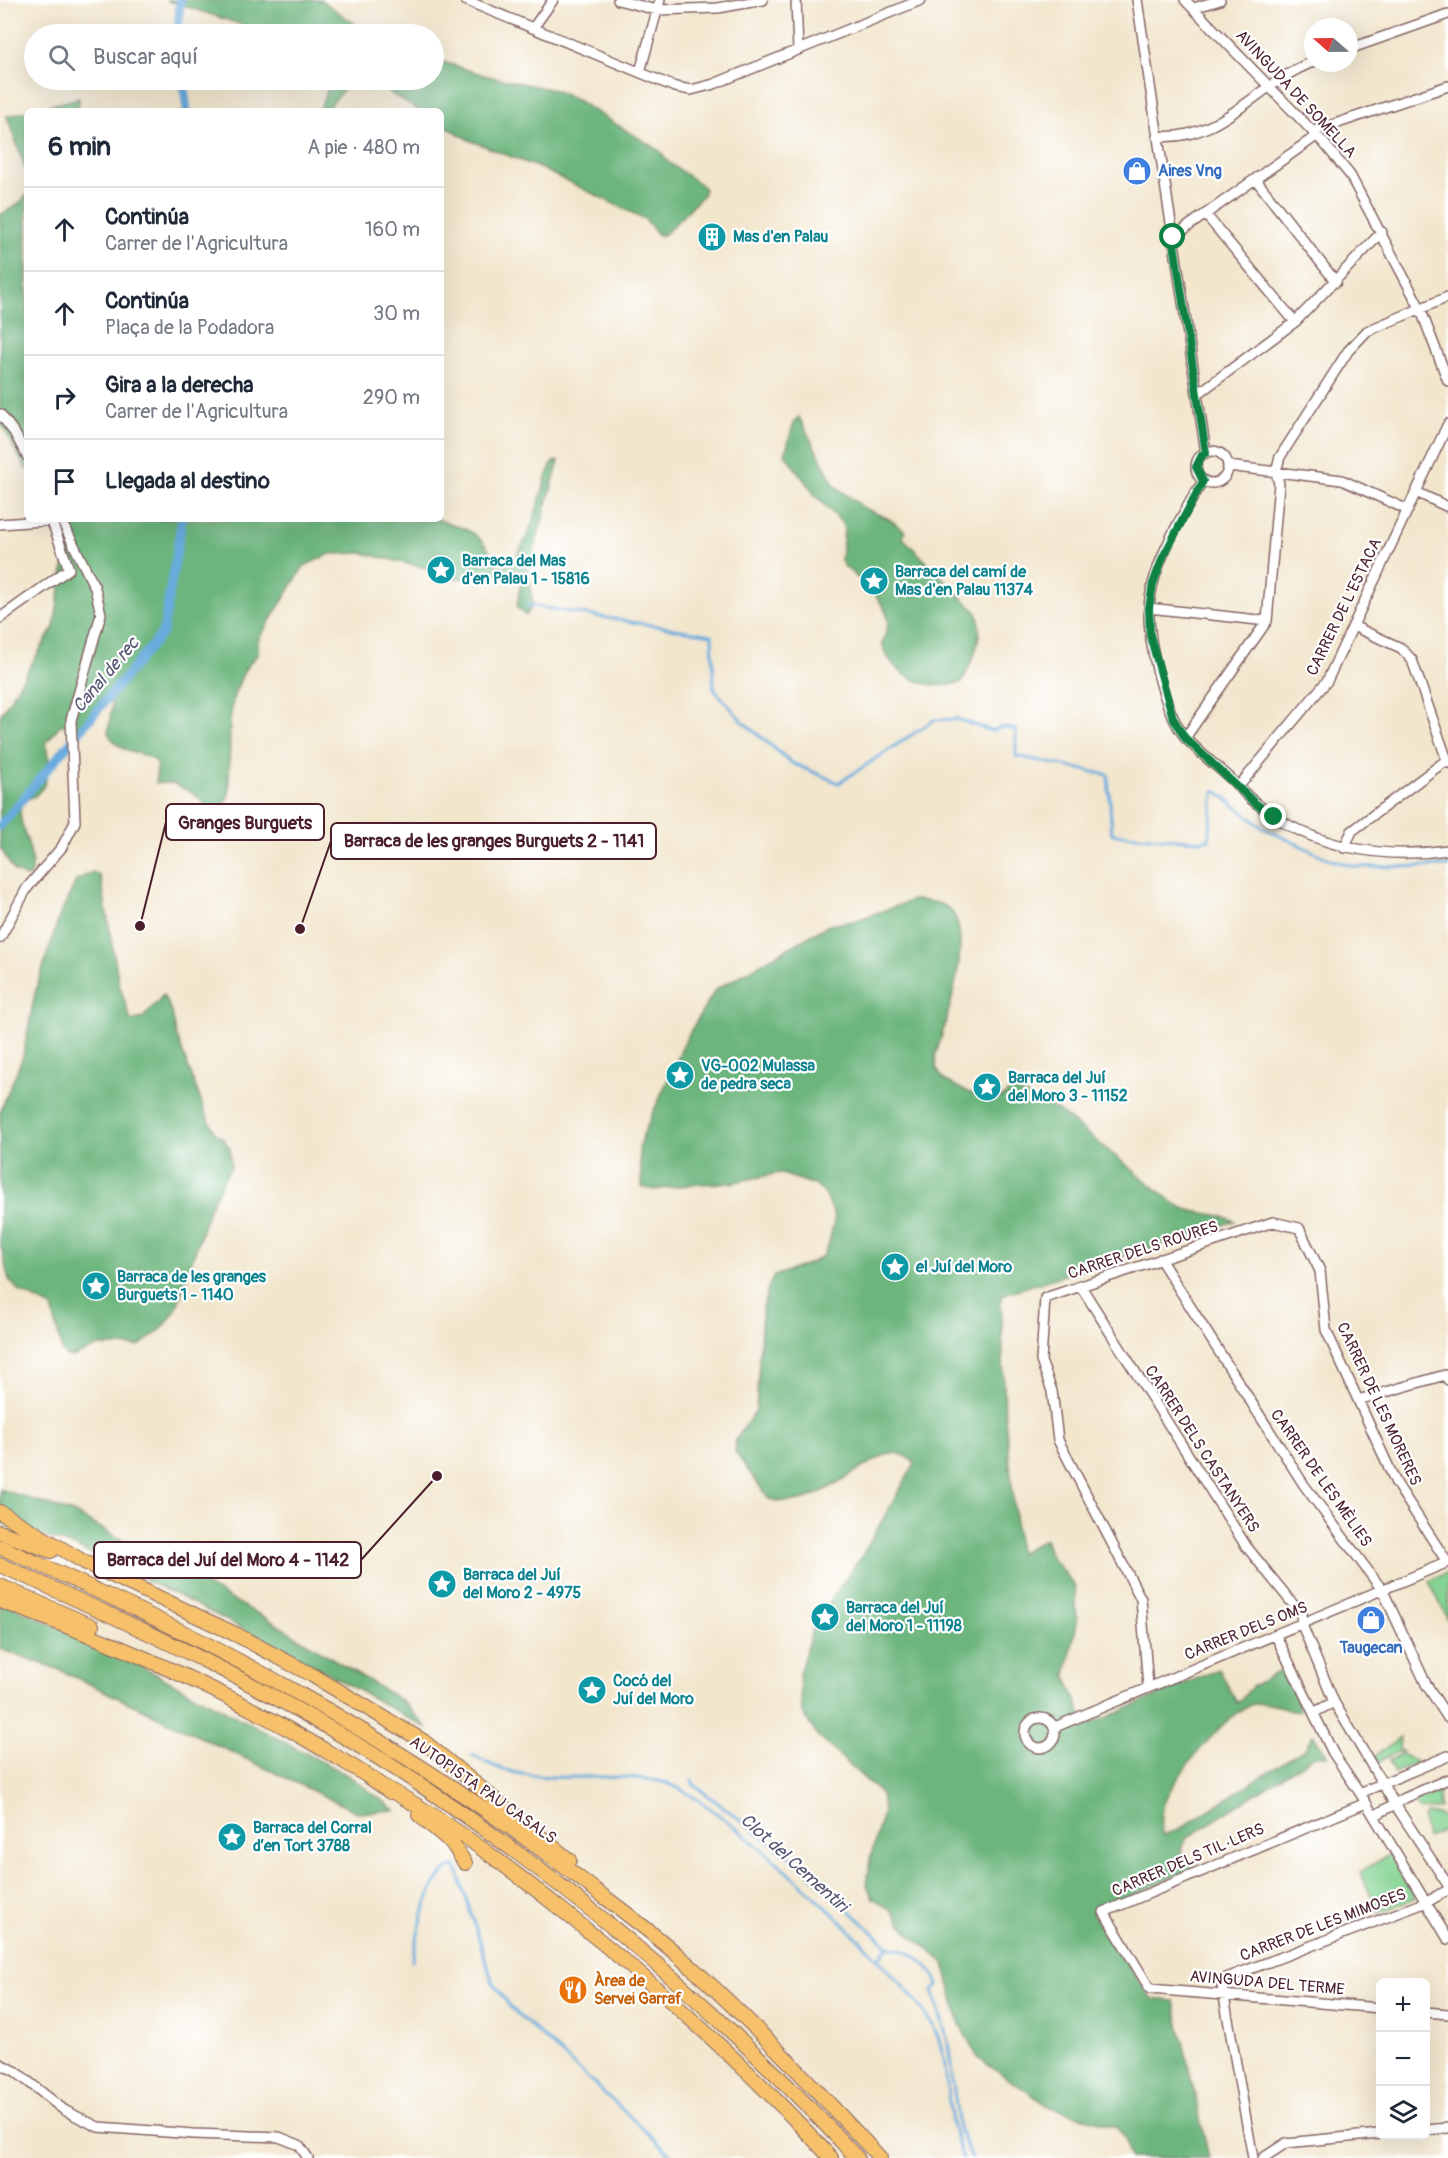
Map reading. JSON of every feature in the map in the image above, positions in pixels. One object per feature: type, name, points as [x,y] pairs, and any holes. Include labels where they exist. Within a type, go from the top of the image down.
[{"type":"highway","points":[[0,1512],[84,1562],[235,1634],[312,1675],[423,1741],[592,1878],[605,1898]]},
{"type":"highway","points":[[0,1532],[84,1562]]},
{"type":"highway","name":"AUTOPISTA PAU CASALS","points":[[0,1547],[188,1632],[310,1698],[448,1784],[530,1841],[680,1957],[764,2038],[880,2158]]},
{"type":"highway","name":"AUTOPISTA PAU CASALS","points":[[0,1565],[177,1646],[236,1677],[359,1747],[461,1813],[658,1964],[755,2053],[857,2158]]},
{"type":"highway","points":[[0,1586],[70,1616],[195,1678],[417,1804],[525,1881],[642,1974],[751,2073],[831,2158]]},
{"type":"highway","points":[[0,1601],[81,1630],[195,1678]]},
{"type":"highway","points":[[384,1786],[452,1843],[465,1863]]},
{"type":"street","points":[[465,0],[675,87],[691,90],[714,84],[921,0]]},
{"type":"street","points":[[533,28],[553,0]]},
{"type":"street","points":[[618,0],[657,10],[718,8],[763,0]]},
{"type":"street","points":[[640,72],[660,0]]},
{"type":"street","points":[[796,0],[798,50]]},
{"type":"street","points":[[890,0],[894,10]]},
{"type":"street","points":[[1137,0],[1199,393],[1206,453]]},
{"type":"street","name":"AVINGUDA DE SOMELLA","points":[[1185,0],[1315,134],[1350,176],[1382,232],[1420,308],[1448,381]]},
{"type":"street","points":[[1194,9],[1220,0]]},
{"type":"street","points":[[1358,46],[1448,14]]},
{"type":"street","points":[[1157,136],[1183,135],[1208,128],[1231,115],[1296,68],[1304,65]]},
{"type":"street","points":[[1173,237],[1256,180],[1315,134],[1317,130],[1448,86]]},
{"type":"street","points":[[1256,180],[1336,282]]},
{"type":"street","points":[[1206,215],[1295,322]]},
{"type":"street","points":[[1199,393],[1295,322],[1382,232]]},
{"type":"street","points":[[1185,738],[1267,621],[1279,484],[1276,471],[1280,457],[1348,351],[1367,331],[1448,297]]},
{"type":"street","points":[[0,414],[24,450]]},
{"type":"street","name":"CARRER DE L'ESTACA","points":[[1239,786],[1327,681],[1448,424]]},
{"type":"street","points":[[1221,453],[1228,466],[1227,474],[1220,482],[1203,481],[1196,467],[1202,455],[1221,453]]},
{"type":"street","points":[[1228,466],[1342,480],[1408,510]]},
{"type":"street","points":[[1203,481],[1163,557],[1153,584],[1149,608],[1150,635],[1163,683],[1173,718],[1185,738],[1278,820],[1304,834],[1344,848],[1427,853],[1448,850]]},
{"type":"street","points":[[1416,492],[1448,507]]},
{"type":"street","points":[[0,524],[28,522]]},
{"type":"street","points":[[0,618],[2,619],[69,569],[57,522]]},
{"type":"street","points":[[0,938],[27,888],[62,847],[75,822],[71,720],[101,614],[95,588],[58,522]]},
{"type":"street","points":[[1149,608],[1267,621]]},
{"type":"street","points":[[1344,848],[1352,831],[1447,761],[1412,660],[1401,648],[1353,626]]},
{"type":"street","name":"CARRER DE LES MORERES","points":[[1252,1231],[1273,1222],[1299,1228],[1320,1271],[1326,1330],[1396,1483],[1447,1562]]},
{"type":"street","name":"CARRER DELS ROURES","points":[[1148,1687],[1141,1599],[1058,1440],[1052,1391],[1041,1361],[1045,1298],[1252,1231]]},
{"type":"street","name":"CARRER DE LES MÈLIES","points":[[1160,1259],[1304,1485],[1383,1591],[1426,1684],[1448,1718]]},
{"type":"street","name":"CARRER DELS CASTANYERS","points":[[1080,1285],[1246,1546],[1301,1614],[1302,1625],[1334,1702],[1448,1888]]},
{"type":"street","points":[[1358,1400],[1445,1375],[1448,1380]]},
{"type":"street","name":"CARRER DELS OMS","points":[[1056,1727],[1383,1591],[1447,1562]]},
{"type":"street","points":[[1276,1636],[1333,1753],[1360,1793],[1448,1939]]},
{"type":"street","points":[[1315,1712],[1334,1702]]},
{"type":"street","points":[[1360,1793],[1448,1756]]},
{"type":"street","points":[[1374,1816],[1394,1803],[1448,1779]]},
{"type":"street","name":"CARRER DELS TIL·LERS","points":[[1150,1989],[1104,1912],[1366,1803]]},
{"type":"street","name":"CARRER DE LES MIMOSES","points":[[1225,1994],[1221,1980],[1427,1902],[1448,1888]]},
{"type":"street","name":"AVINGUDA DEL TERME","points":[[1150,1989],[1376,2008]]},
{"type":"street","points":[[1225,1994],[1253,2158]]},
{"type":"street","points":[[1430,2012],[1448,2014]]},
{"type":"street","points":[[0,2064],[15,2071],[64,2110],[98,2127],[279,2137],[298,2145],[308,2158]]},
{"type":"street","points":[[1430,2130],[1448,2128]]},
{"type":"street","points":[[1263,2158],[1286,2143],[1376,2134]]},
{"type":"green space","points":[[166,0],[321,0],[355,24],[239,24]]},
{"type":"green space","points":[[444,62],[487,76],[555,90],[575,99],[660,151],[668,162],[705,189],[703,195],[664,235],[658,235],[645,219],[542,169],[469,140],[444,125],[444,108],[415,108],[385,90],[444,90]]},
{"type":"green space","points":[[327,90],[343,90],[328,108],[320,108]]},
{"type":"green space","points":[[79,98],[78,108],[39,108]]},
{"type":"green space","points":[[24,112],[24,165],[7,116]]},
{"type":"green space","points":[[24,198],[24,465],[0,421],[0,215],[16,206]]},
{"type":"green space","points":[[799,417],[835,486],[864,508],[889,519],[905,531],[903,538],[977,613],[978,640],[962,682],[950,685],[925,684],[904,674],[888,656],[882,644],[888,624],[886,613],[877,597],[843,565],[841,559],[844,529],[841,522],[815,495],[785,454],[794,422]]},
{"type":"green space","points":[[559,461],[528,571],[533,604],[526,616],[517,607],[521,580],[507,575],[450,579],[426,568],[363,553],[330,554],[304,566],[258,640],[258,654],[245,669],[234,695],[230,721],[229,794],[220,812],[213,814],[196,795],[172,783],[156,783],[157,763],[146,756],[119,746],[108,733],[112,705],[110,699],[104,699],[84,726],[60,725],[46,743],[50,769],[43,787],[35,796],[25,801],[21,808],[20,817],[32,863],[31,875],[26,877],[14,871],[0,847],[0,716],[54,627],[67,545],[55,522],[444,521],[465,529],[479,538],[491,553],[496,564],[502,566],[519,551],[526,538],[553,462]]},
{"type":"green space","points":[[92,872],[98,874],[101,879],[119,984],[131,1021],[143,1018],[163,995],[172,1012],[176,1034],[205,1112],[216,1134],[222,1137],[230,1148],[231,1166],[210,1206],[176,1310],[163,1328],[139,1346],[99,1346],[72,1357],[66,1356],[62,1351],[52,1307],[19,1291],[9,1280],[0,1242],[0,1112],[23,1056],[35,993],[59,917],[76,881]]},
{"type":"green space","points":[[913,900],[937,903],[949,909],[957,921],[960,938],[956,981],[935,1057],[937,1070],[944,1080],[989,1100],[1002,1097],[1013,1089],[1060,1112],[1175,1204],[1182,1208],[1235,1221],[1001,1295],[1005,1417],[1019,1553],[1045,1539],[1051,1557],[1075,1586],[1077,1622],[1066,1675],[1086,1726],[1219,1669],[1237,1703],[1253,1686],[1287,1667],[1300,1712],[1259,1703],[1231,1717],[1194,1757],[1168,1794],[1162,1814],[1162,1835],[1176,1831],[1306,1748],[1313,1735],[1328,1756],[1314,1756],[1187,1838],[1181,1848],[1183,1857],[1195,1867],[1092,1913],[1152,1999],[1174,2001],[1209,2158],[1130,2158],[1125,2137],[1116,2127],[1050,2107],[978,2058],[960,2025],[944,1963],[909,1933],[892,1911],[872,1897],[867,1885],[870,1859],[883,1812],[881,1794],[817,1735],[802,1712],[799,1674],[814,1624],[861,1557],[915,1463],[900,1454],[890,1453],[810,1497],[797,1501],[769,1499],[735,1452],[736,1439],[756,1410],[762,1312],[768,1288],[774,1276],[811,1263],[823,1256],[829,1243],[835,1217],[825,1194],[815,1185],[779,1173],[730,1183],[693,1184],[655,1190],[642,1187],[639,1148],[643,1135],[687,1037],[715,990],[829,925],[854,921]]},
{"type":"green space","points":[[0,1489],[73,1513],[273,1622],[402,1701],[428,1729],[315,1666],[183,1598],[76,1547],[0,1522]]},
{"type":"green space","points":[[1448,1572],[1448,1620],[1429,1581]]},
{"type":"green space","points":[[0,1600],[142,1667],[349,1776],[395,1810],[359,1813],[60,1670],[0,1649]]},
{"type":"green space","points":[[1400,1737],[1399,1749],[1403,1752],[1397,1752],[1377,1762],[1374,1757]]},
{"type":"green space","points":[[1400,1754],[1415,1760],[1416,1763],[1394,1773],[1389,1761]]},
{"type":"green space","points":[[1439,1792],[1440,1808],[1420,1811],[1413,1802]]},
{"type":"green space","points":[[1426,1814],[1437,1814],[1448,1819],[1448,1828],[1427,1838],[1423,1818]]},
{"type":"green space","points":[[1390,1854],[1415,1898],[1379,1913],[1360,1872]]},
{"type":"waterway","name":"Canal de rec","points":[[179,24],[180,0]]},
{"type":"waterway","name":"Canal de rec","points":[[184,90],[187,108]]},
{"type":"waterway","name":"Canal de rec","points":[[0,826],[163,632],[181,522]]},
{"type":"waterway","points":[[527,605],[712,635],[714,689],[743,722],[792,763],[839,783],[934,720],[957,719],[992,731],[1002,727],[1016,730],[1016,756],[1108,775],[1112,834],[1201,841],[1209,839],[1214,792],[1218,792],[1263,828],[1329,859],[1356,867],[1448,866]]},
{"type":"waterway","name":"Clot del Cementiri","points":[[472,1755],[505,1770],[544,1777],[624,1777],[663,1782],[688,1794],[723,1818],[765,1852],[809,1891],[890,1972],[919,2006],[935,2030],[944,2059],[952,2122],[963,2158]]},
{"type":"waterway","points":[[692,1780],[694,1785],[802,1866],[888,1946],[904,1950],[918,1958],[930,1970],[938,1985],[933,1990],[948,2042],[959,2130],[972,2158]]},
{"type":"waterway","points":[[412,1961],[431,1891],[446,1870],[456,1866],[493,1983],[509,2006],[675,2158]]},
{"type":"waterway","points":[[879,1958],[888,1946]]},
{"type":"place","name":"Aires Vng","points":[[1137,171]]},
{"type":"place","name":"Mas d'en Palau","points":[[712,237]]},
{"type":"place","name":"Barraca del Mas d'en Palau 1 - 15816","points":[[441,570]]},
{"type":"place","name":"Barraca del camí de Mas d'en Palau 11374","points":[[874,581]]},
{"type":"place","name":"Granges Burguets","points":[[140,926]]},
{"type":"place","name":"Barraca de les granges Burguets 2 - 1141","points":[[300,929]]},
{"type":"place","name":"VG-002 Mulassa de pedra seca","points":[[680,1075]]},
{"type":"place","name":"Barraca del Juí del Moro 3 - 11152","points":[[987,1087]]},
{"type":"place","name":"el Juí del Moro","points":[[895,1267]]},
{"type":"place","name":"Barraca de les granges Burguets 1 - 1140","points":[[96,1286]]},
{"type":"place","name":"Barraca del Juí del Moro 4 - 1142","points":[[437,1476]]},
{"type":"place","name":"Barraca del Juí del Moro 2 - 4975","points":[[442,1584]]},
{"type":"place","name":"Barraca del Juí del Moro 1 - 11198","points":[[825,1617]]},
{"type":"place","name":"Taugecan","points":[[1371,1620]]},
{"type":"place","name":"Cocó del Juí del Moro","points":[[592,1690]]},
{"type":"place","name":"Barraca del Corral d’en Tort 3788","points":[[232,1837]]},
{"type":"place","name":"Àrea de Servei Garraf","points":[[573,1990]]},
{"type":"route","points":[[1173,237],[1206,453],[1197,461],[1196,467],[1203,481],[1163,557],[1153,584],[1149,608],[1150,635],[1173,718],[1185,738],[1230,777],[1255,803],[1274,817]]}]
